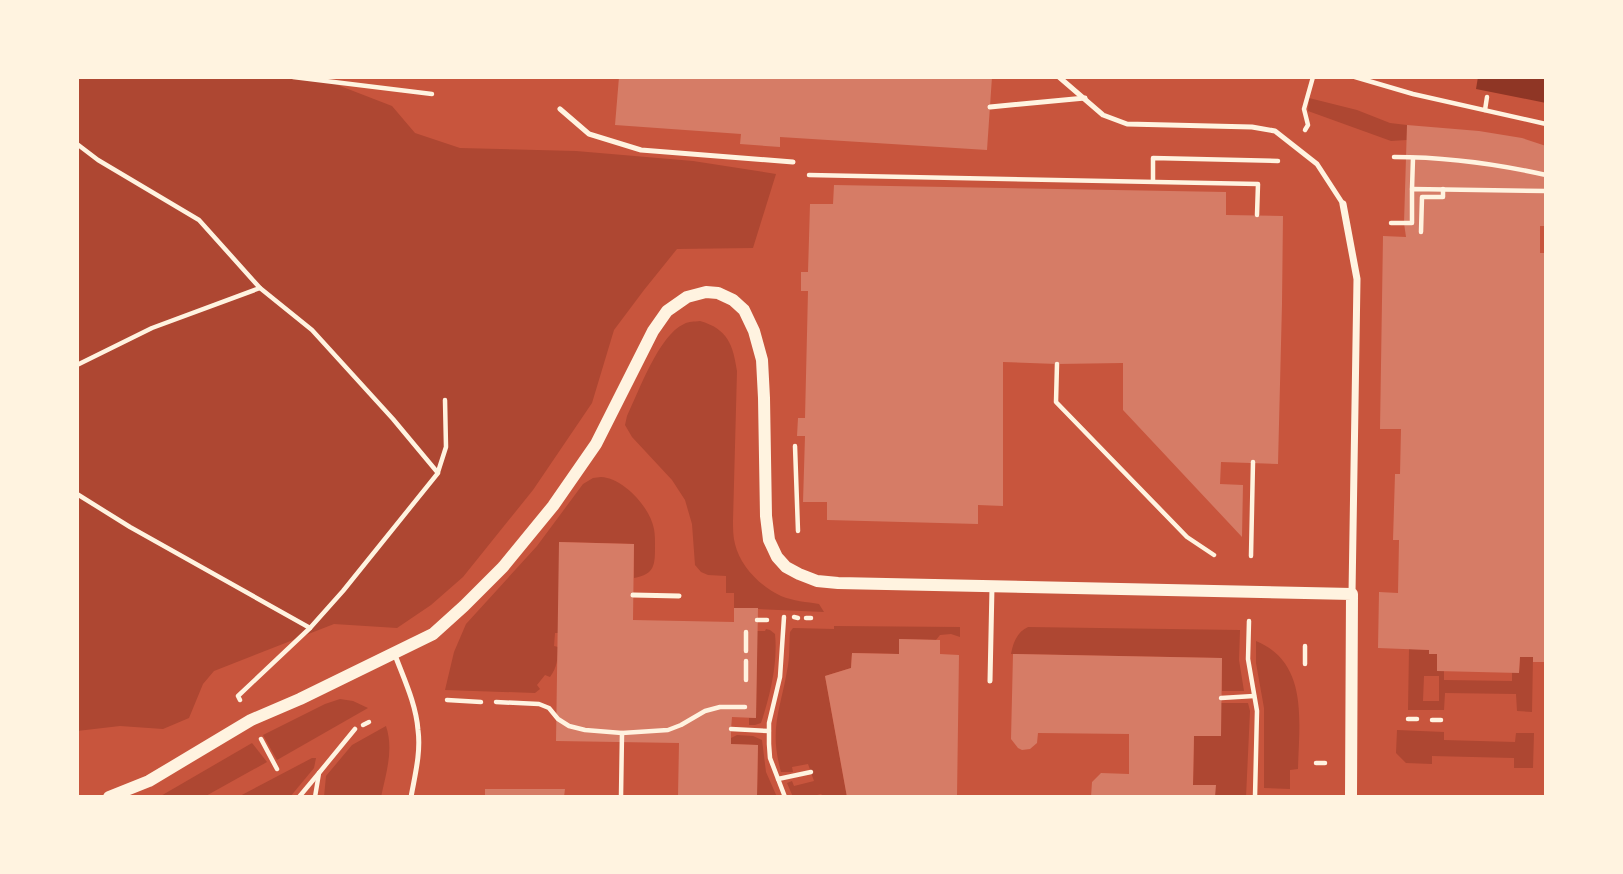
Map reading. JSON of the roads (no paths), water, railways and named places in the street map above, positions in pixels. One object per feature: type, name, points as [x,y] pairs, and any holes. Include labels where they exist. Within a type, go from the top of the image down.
[{"type":"street","points":[[1343,204],[1357,279],[1351,797]]},
{"type":"street","points":[[109,797],[149,781],[251,720],[433,634],[503,567],[553,506],[596,444],[653,331],[667,311],[687,297],[706,292],[718,293],[733,300],[744,310],[754,331],[762,360],[769,540],[777,558],[799,574],[838,583],[1352,594]]},
{"type":"lane","points":[[1059,77],[1104,115],[1127,124],[1252,127],[1275,131],[1317,164],[1343,204]]},
{"type":"lane","points":[[990,107],[1085,98]]},
{"type":"lane","points":[[561,110],[589,134],[641,150],[793,162]]},
{"type":"lane","points":[[990,681],[992,586]]},
{"type":"lane","points":[[633,595],[679,596]]},
{"type":"lane","points":[[394,652],[414,707],[419,730],[411,797]]}]
